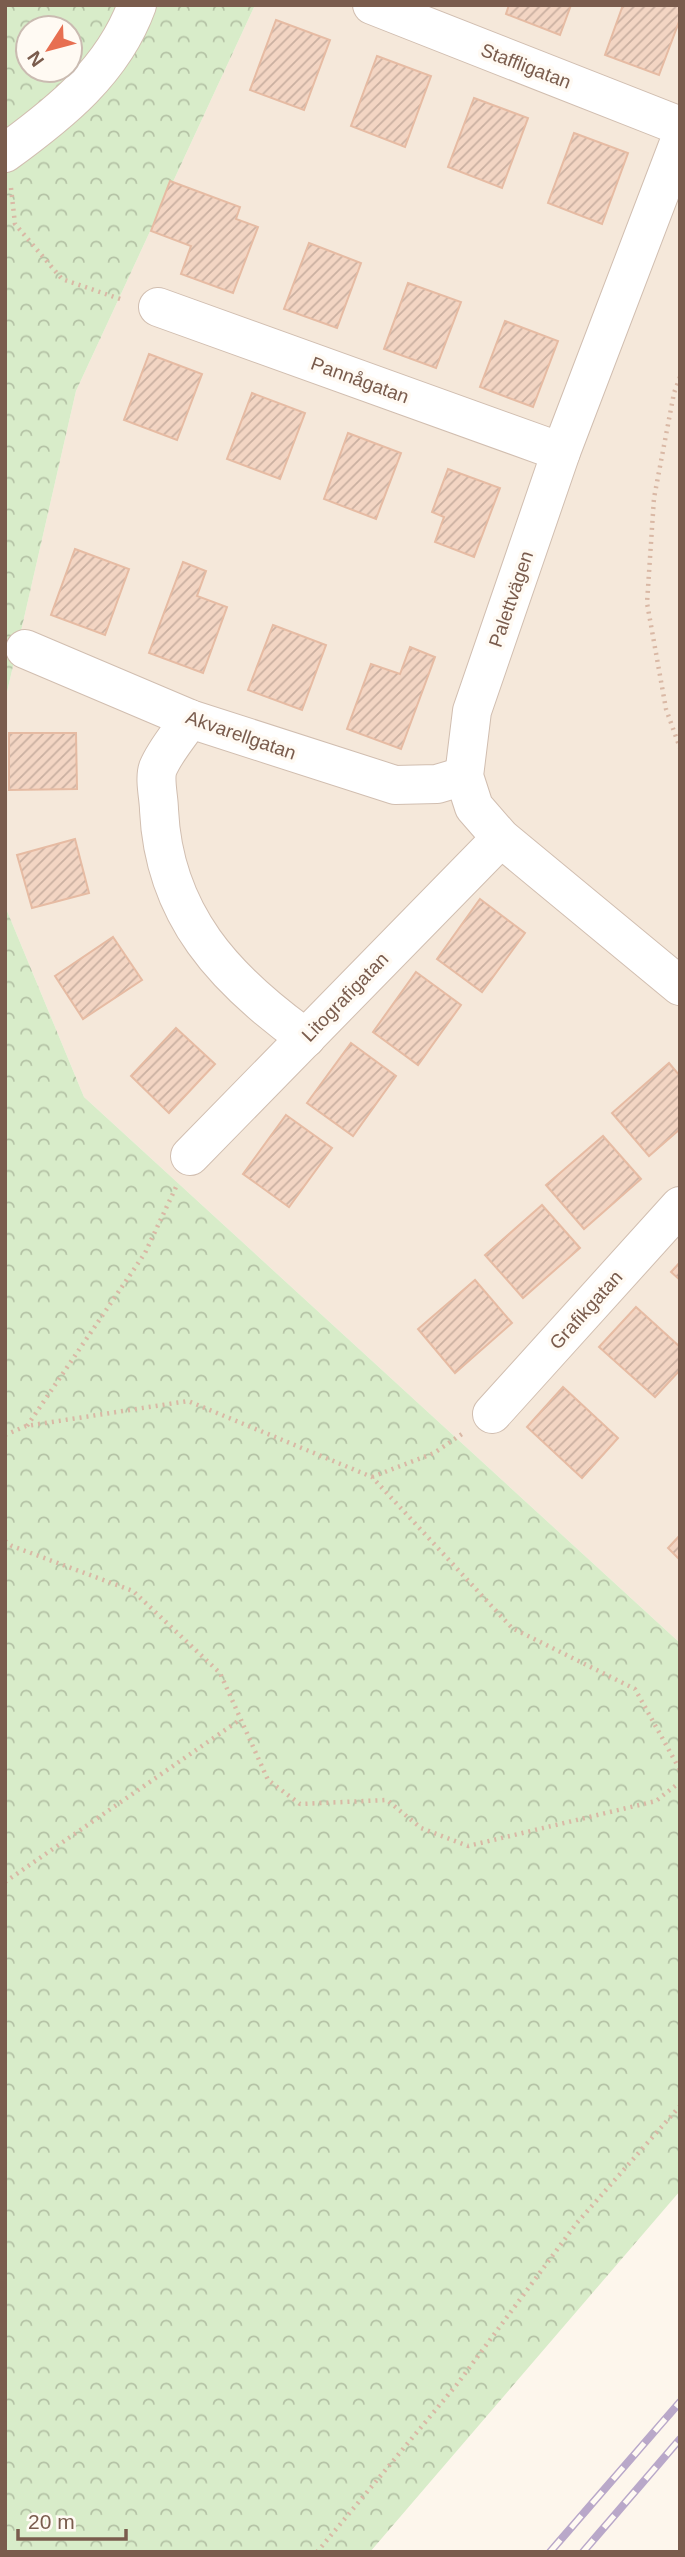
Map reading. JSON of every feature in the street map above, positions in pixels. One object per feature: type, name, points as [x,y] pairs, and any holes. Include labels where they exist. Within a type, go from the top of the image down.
[{"type":"street","points":[[6,153],[90,84],[123,36],[137,5]]},
{"type":"street","name":"Staffligatan","points":[[372,5],[680,126]]},
{"type":"street","name":"Palettvägen","points":[[680,139],[561,452],[472,711],[464,776],[474,807],[500,838],[680,986]]},
{"type":"street","name":"Pannågatan","points":[[158,307],[561,452]]},
{"type":"street","name":"Akvarellgatan","points":[[25,649],[190,719],[396,785],[437,784],[464,776]]},
{"type":"street","points":[[190,719],[158,769],[160,834],[181,907],[229,975],[265,1009],[306,1038]]},
{"type":"street","name":"Litografigatan","points":[[190,1156],[500,838]]},
{"type":"street","name":"Grafikgatan","points":[[492,1415],[680,1206]]},
{"type":"path","points":[[6,153],[15,224],[62,279],[136,304],[158,307]]},
{"type":"path","points":[[680,377],[654,498],[647,603],[666,709],[680,748]]},
{"type":"path","points":[[26,1426],[145,1253],[190,1156]]},
{"type":"path","points":[[5,1436],[26,1426],[188,1401],[372,1477],[512,1628],[635,1689],[680,1770]]},
{"type":"path","points":[[372,1477],[434,1453],[492,1415]]},
{"type":"path","points":[[5,1541],[12,1546],[133,1591],[220,1673],[268,1780],[300,1804],[387,1800],[421,1828],[468,1846],[656,1801],[680,1782]]},
{"type":"path","points":[[5,1882],[241,1719]]},
{"type":"path","points":[[317,2552],[458,2382],[576,2224],[680,2106]]},
{"type":"shaded area","points":[[255,5],[680,5],[680,1643],[84,1097],[5,906],[5,701],[76,391]]},
{"type":"green space","points":[[5,5],[255,5],[76,391],[5,701]]},
{"type":"green space","points":[[5,906],[84,1097],[680,1643],[680,2191],[370,2552],[5,2552]]},
{"type":"building","points":[[509,5],[571,5],[560,35],[506,14]]},
{"type":"building","points":[[623,5],[680,5],[680,19],[659,75],[605,55]]},
{"type":"building","points":[[276,20],[330,40],[304,110],[250,90]]},
{"type":"building","points":[[377,56],[431,76],[405,147],[351,126]]},
{"type":"building","points":[[474,98],[528,118],[502,188],[448,167]]},
{"type":"building","points":[[574,133],[628,153],[602,224],[548,203]]},
{"type":"building","points":[[170,181],[240,207],[236,219],[258,227],[233,293],[181,274],[191,246],[151,231]]},
{"type":"building","points":[[309,243],[361,263],[337,328],[284,309]]},
{"type":"building","points":[[408,283],[461,302],[436,368],[384,349]]},
{"type":"building","points":[[505,321],[558,341],[533,407],[480,387]]},
{"type":"building","points":[[149,354],[202,374],[177,440],[124,420]]},
{"type":"building","points":[[252,393],[305,413],[280,479],[227,459]]},
{"type":"building","points":[[348,433],[401,453],[376,519],[324,499]]},
{"type":"building","points":[[448,469],[500,488],[474,557],[435,542],[444,517],[432,512]]},
{"type":"building","points":[[75,549],[129,569],[105,635],[51,615]]},
{"type":"building","points":[[183,562],[206,571],[197,596],[227,607],[203,673],[149,653]]},
{"type":"building","points":[[273,625],[326,645],[302,710],[248,690]]},
{"type":"building","points":[[410,647],[435,657],[401,749],[347,729],[371,664],[400,674]]},
{"type":"building","points":[[9,733],[76,733],[77,789],[9,790]]},
{"type":"building","points":[[75,839],[89,893],[32,908],[17,855]]},
{"type":"building","points":[[480,899],[525,933],[482,992],[437,959]]},
{"type":"building","points":[[113,937],[142,980],[83,1019],[55,976]]},
{"type":"building","points":[[416,972],[461,1005],[418,1065],[373,1032]]},
{"type":"building","points":[[176,1028],[215,1064],[169,1113],[131,1076]]},
{"type":"building","points":[[351,1043],[396,1076],[353,1136],[307,1103]]},
{"type":"building","points":[[669,1063],[680,1076],[680,1129],[649,1156],[612,1113]]},
{"type":"building","points":[[286,1115],[332,1148],[289,1207],[243,1174]]},
{"type":"building","points":[[603,1136],[641,1179],[584,1229],[546,1185]]},
{"type":"building","points":[[542,1205],[580,1248],[523,1298],[485,1255]]},
{"type":"building","points":[[680,1262],[680,1280],[671,1272]]},
{"type":"building","points":[[475,1280],[512,1323],[455,1373],[418,1329]]},
{"type":"building","points":[[636,1307],[680,1347],[680,1370],[655,1397],[599,1347]]},
{"type":"building","points":[[563,1387],[618,1438],[582,1478],[527,1427]]},
{"type":"building","points":[[680,1535],[680,1560],[668,1548]]},
{"type":"railway","points":[[550,2552],[680,2402]]},
{"type":"railway","points":[[583,2552],[680,2439]]}]
